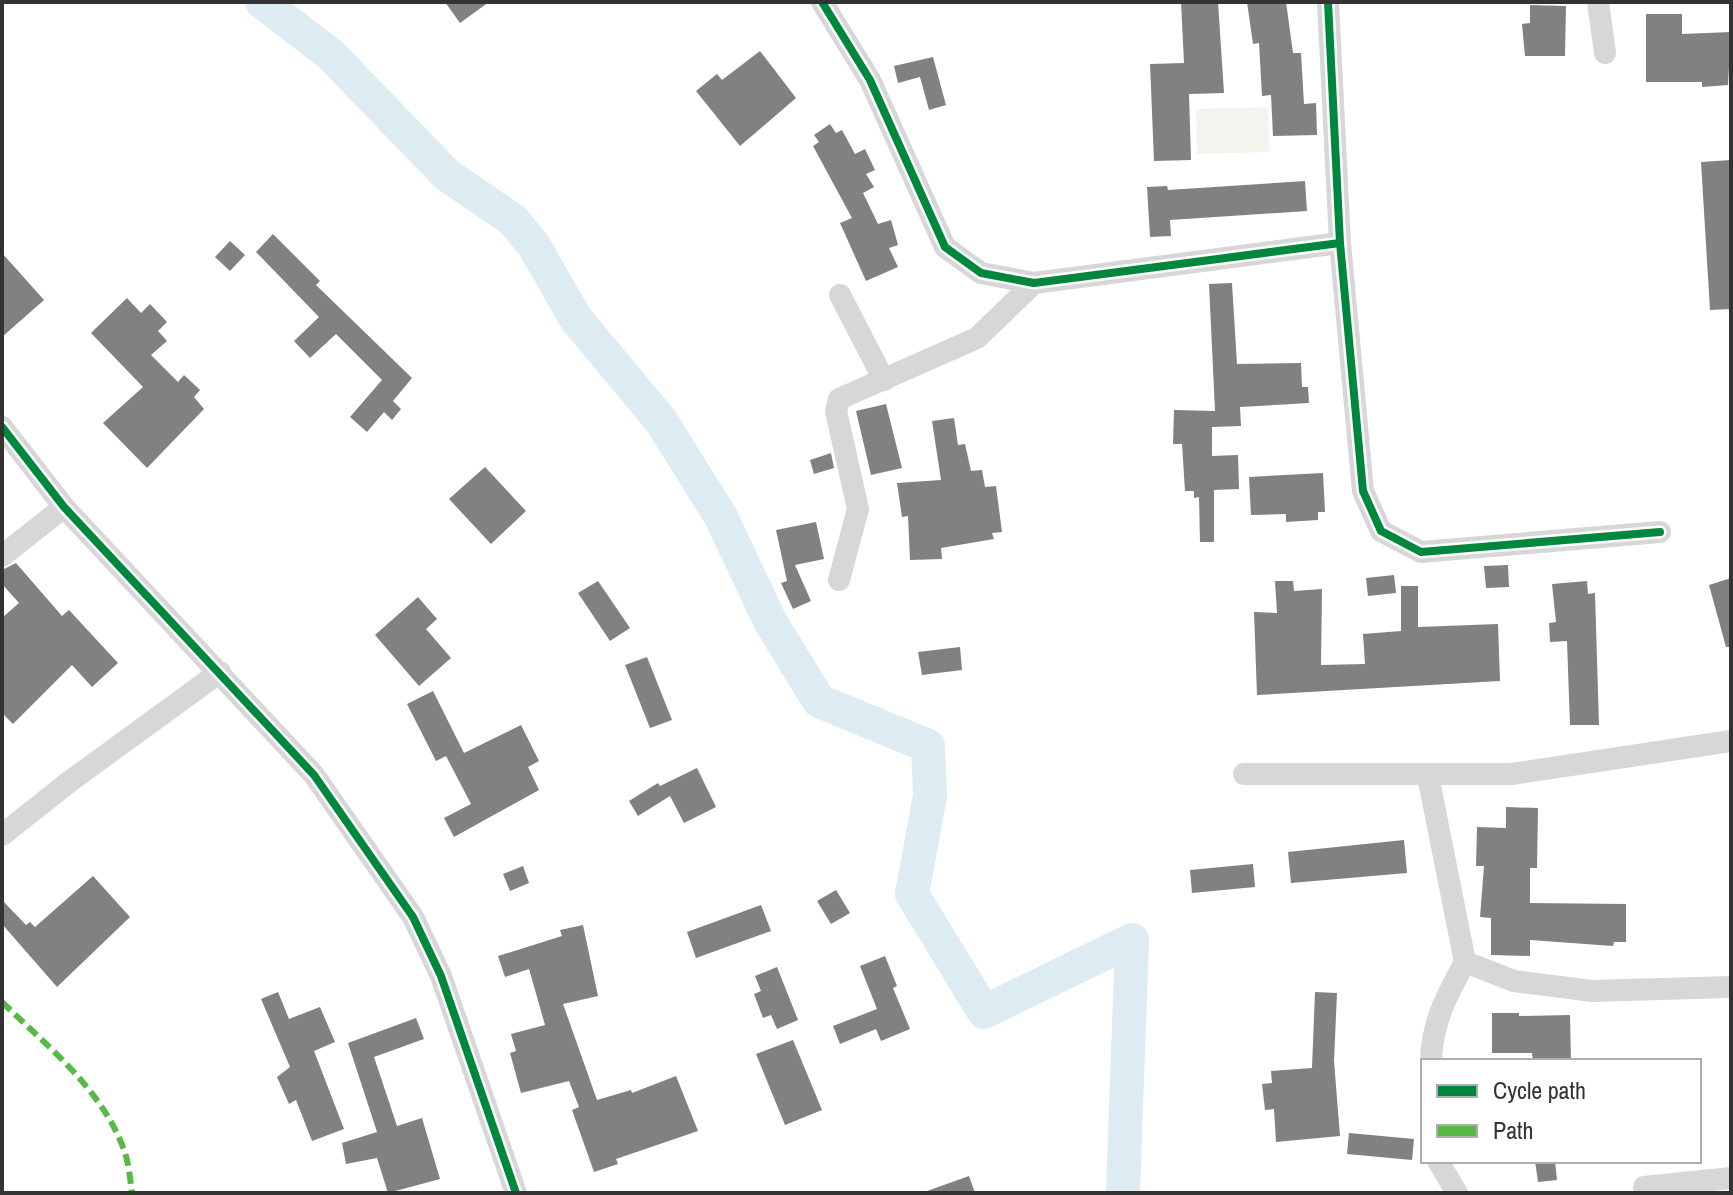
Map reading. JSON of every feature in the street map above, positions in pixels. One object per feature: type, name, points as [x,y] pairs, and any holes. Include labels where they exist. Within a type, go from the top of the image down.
[{"type":"street","points":[[822,2],[870,80],[945,247],[981,273],[1034,283],[1340,243]]},
{"type":"street","points":[[1328,2],[1340,243],[1363,491],[1381,531],[1421,552],[1660,532]]},
{"type":"street","points":[[1598,2],[1605,53]]},
{"type":"street","points":[[839,580],[858,509],[836,411],[839,399],[977,338],[1034,283]]},
{"type":"street","points":[[840,295],[884,380]]},
{"type":"street","points":[[2,427],[64,507],[314,775],[413,917],[441,976],[516,1193]]},
{"type":"street","points":[[2,556],[64,507]]},
{"type":"street","points":[[2,835],[220,672]]},
{"type":"street","points":[[1244,774],[1512,774],[1731,741]]},
{"type":"street","points":[[1428,776],[1465,962],[1440,1007],[1432,1034],[1431,1059]]},
{"type":"street","points":[[1465,962],[1514,981],[1592,991],[1731,987]]},
{"type":"street","points":[[1439,1163],[1457,1193]]},
{"type":"street","points":[[1644,1187],[1731,1178]]},
{"type":"shaded area","points":[[1268,107],[1270,152],[1197,154],[1196,109]]},
{"type":"building","points":[[445,2],[489,2],[460,23]]},
{"type":"building","points":[[1181,2],[1218,2],[1224,93],[1189,94],[1191,160],[1154,161],[1150,64],[1184,63]]},
{"type":"building","points":[[1247,2],[1286,2],[1293,53],[1301,53],[1304,104],[1316,103],[1317,135],[1273,136],[1271,95],[1262,96],[1259,43],[1253,44]]},
{"type":"building","points":[[1530,5],[1566,6],[1565,56],[1525,56],[1522,24],[1530,23]]},
{"type":"building","points":[[1646,14],[1682,14],[1682,34],[1731,32],[1728,85],[1702,87],[1702,82],[1646,82]]},
{"type":"building","points":[[760,51],[796,98],[740,146],[696,91],[717,74],[722,80]]},
{"type":"building","points":[[933,57],[946,105],[929,110],[920,77],[898,83],[894,66]]},
{"type":"building","points":[[830,124],[836,133],[842,130],[855,154],[865,149],[875,170],[866,174],[874,187],[863,193],[878,224],[891,220],[898,245],[889,248],[898,267],[866,281],[840,223],[852,218],[813,146],[819,142],[814,135]]},
{"type":"building","points":[[1731,160],[1731,309],[1710,310],[1701,162]]},
{"type":"building","points":[[1305,181],[1307,211],[1170,220],[1171,236],[1150,237],[1147,187],[1167,186],[1168,190]]},
{"type":"building","points":[[273,234],[320,281],[316,285],[412,378],[393,401],[401,409],[392,420],[384,412],[367,432],[350,417],[382,380],[336,334],[310,358],[294,341],[319,317],[256,252]]},
{"type":"building","points":[[230,241],[245,255],[230,271],[215,257]]},
{"type":"building","points":[[2,253],[44,300],[2,337]]},
{"type":"building","points":[[1232,283],[1237,364],[1301,363],[1302,387],[1308,387],[1309,403],[1240,407],[1241,426],[1212,427],[1212,456],[1238,455],[1239,489],[1214,490],[1214,542],[1200,542],[1199,497],[1194,498],[1194,491],[1185,491],[1182,444],[1173,444],[1174,410],[1215,411],[1209,284]]},
{"type":"building","points":[[127,298],[141,313],[150,304],[167,322],[158,331],[167,341],[151,355],[178,382],[184,375],[200,390],[194,397],[204,409],[147,468],[103,423],[143,387],[91,333]]},
{"type":"building","points":[[886,404],[902,468],[871,475],[856,411]]},
{"type":"building","points":[[954,418],[958,445],[965,444],[971,471],[982,470],[985,487],[996,486],[1002,532],[992,533],[994,539],[941,548],[942,559],[910,560],[908,516],[902,517],[897,483],[941,480],[932,421]]},
{"type":"building","points":[[831,453],[834,468],[814,474],[810,460]]},
{"type":"building","points":[[485,467],[526,511],[491,544],[449,499]]},
{"type":"building","points":[[1323,473],[1325,512],[1318,512],[1318,520],[1286,522],[1286,514],[1251,515],[1249,477]]},
{"type":"building","points":[[816,522],[824,559],[795,565],[811,601],[793,609],[781,583],[787,581],[776,530]]},
{"type":"building","points":[[16,563],[62,616],[69,610],[118,663],[92,687],[72,665],[13,724],[2,713],[2,618],[19,603],[2,584],[2,570]]},
{"type":"building","points":[[1508,565],[1509,587],[1486,588],[1484,566]]},
{"type":"building","points":[[1394,575],[1396,593],[1368,596],[1366,578]]},
{"type":"building","points":[[1731,578],[1731,647],[1726,647],[1709,585]]},
{"type":"building","points":[[598,581],[630,628],[610,641],[578,593]]},
{"type":"building","points":[[1275,581],[1293,581],[1294,591],[1322,589],[1321,665],[1365,664],[1363,634],[1401,631],[1401,586],[1418,586],[1418,627],[1498,624],[1500,681],[1257,695],[1254,612],[1277,613]]},
{"type":"building","points":[[1587,581],[1588,594],[1595,593],[1599,725],[1570,725],[1567,641],[1550,642],[1549,623],[1556,622],[1552,584]]},
{"type":"building","points":[[418,597],[437,619],[426,629],[451,658],[419,686],[375,635]]},
{"type":"building","points":[[960,647],[962,670],[922,675],[918,652]]},
{"type":"building","points":[[647,657],[672,720],[650,728],[625,665]]},
{"type":"building","points":[[433,691],[464,753],[521,725],[539,761],[528,767],[539,790],[454,837],[444,818],[471,804],[446,756],[436,761],[407,704]]},
{"type":"building","points":[[697,768],[716,807],[684,823],[670,796],[638,816],[629,801],[658,783],[660,786]]},
{"type":"building","points":[[1506,807],[1538,808],[1537,868],[1530,868],[1530,903],[1626,904],[1626,942],[1614,942],[1613,946],[1530,940],[1530,956],[1491,955],[1491,918],[1480,917],[1484,866],[1476,866],[1477,827],[1506,828]]},
{"type":"building","points":[[1404,840],[1407,873],[1291,883],[1288,852]]},
{"type":"building","points":[[1253,864],[1255,887],[1192,893],[1190,870]]},
{"type":"building","points":[[523,866],[529,883],[510,891],[503,874]]},
{"type":"building","points":[[93,876],[130,917],[57,987],[2,924],[2,900],[26,925],[30,922],[35,927]]},
{"type":"building","points":[[836,890],[850,913],[831,924],[817,901]]},
{"type":"building","points":[[761,905],[771,931],[696,958],[687,932]]},
{"type":"building","points":[[583,925],[598,996],[563,1004],[597,1100],[631,1090],[632,1093],[676,1076],[698,1131],[616,1159],[618,1164],[594,1172],[572,1110],[579,1107],[569,1081],[521,1093],[510,1053],[516,1051],[511,1034],[545,1025],[529,969],[505,977],[498,956],[562,936],[560,930]]},
{"type":"building","points":[[885,956],[897,986],[893,988],[910,1029],[881,1041],[876,1029],[840,1044],[833,1026],[877,1009],[860,966]]},
{"type":"building","points":[[777,967],[798,1020],[777,1029],[771,1015],[763,1018],[754,994],[761,991],[755,976]]},
{"type":"building","points":[[278,992],[289,1019],[320,1007],[335,1042],[314,1051],[344,1129],[312,1141],[296,1100],[289,1104],[277,1077],[290,1067],[261,999]]},
{"type":"building","points":[[1315,992],[1337,993],[1334,1061],[1340,1136],[1276,1142],[1274,1109],[1265,1110],[1262,1084],[1272,1083],[1271,1071],[1312,1068]]},
{"type":"building","points":[[1492,1013],[1570,1015],[1571,1059],[1533,1059],[1532,1053],[1492,1053]]},
{"type":"building","points":[[416,1018],[424,1039],[374,1057],[397,1126],[422,1118],[440,1179],[388,1193],[377,1158],[346,1164],[342,1143],[377,1132],[348,1043]]},
{"type":"building","points":[[793,1040],[822,1110],[785,1125],[756,1054]]},
{"type":"building","points":[[1349,1133],[1414,1139],[1412,1160],[1347,1154]]},
{"type":"building","points":[[1535,1163],[1555,1163],[1557,1180],[1538,1182]]},
{"type":"building","points":[[969,1176],[975,1193],[927,1191]]},
{"type":"waterway","points":[[262,2],[330,54],[447,175],[513,220],[534,246],[576,319],[661,421],[721,517],[770,621],[819,701],[928,746],[930,796],[912,894],[984,1012],[1132,940],[1123,1193]]},
{"type":"marked path","points":[[2,1002],[55,1052],[102,1107],[124,1150],[132,1193]]},
{"type":"cycle path","points":[[822,2],[870,80],[945,247],[981,273],[1034,283],[1340,243]]},
{"type":"cycle path","points":[[1328,2],[1340,243],[1363,491],[1381,531],[1421,552],[1660,532]]},
{"type":"cycle path","points":[[2,427],[64,507],[314,775],[413,917],[441,976],[516,1193]]}]
